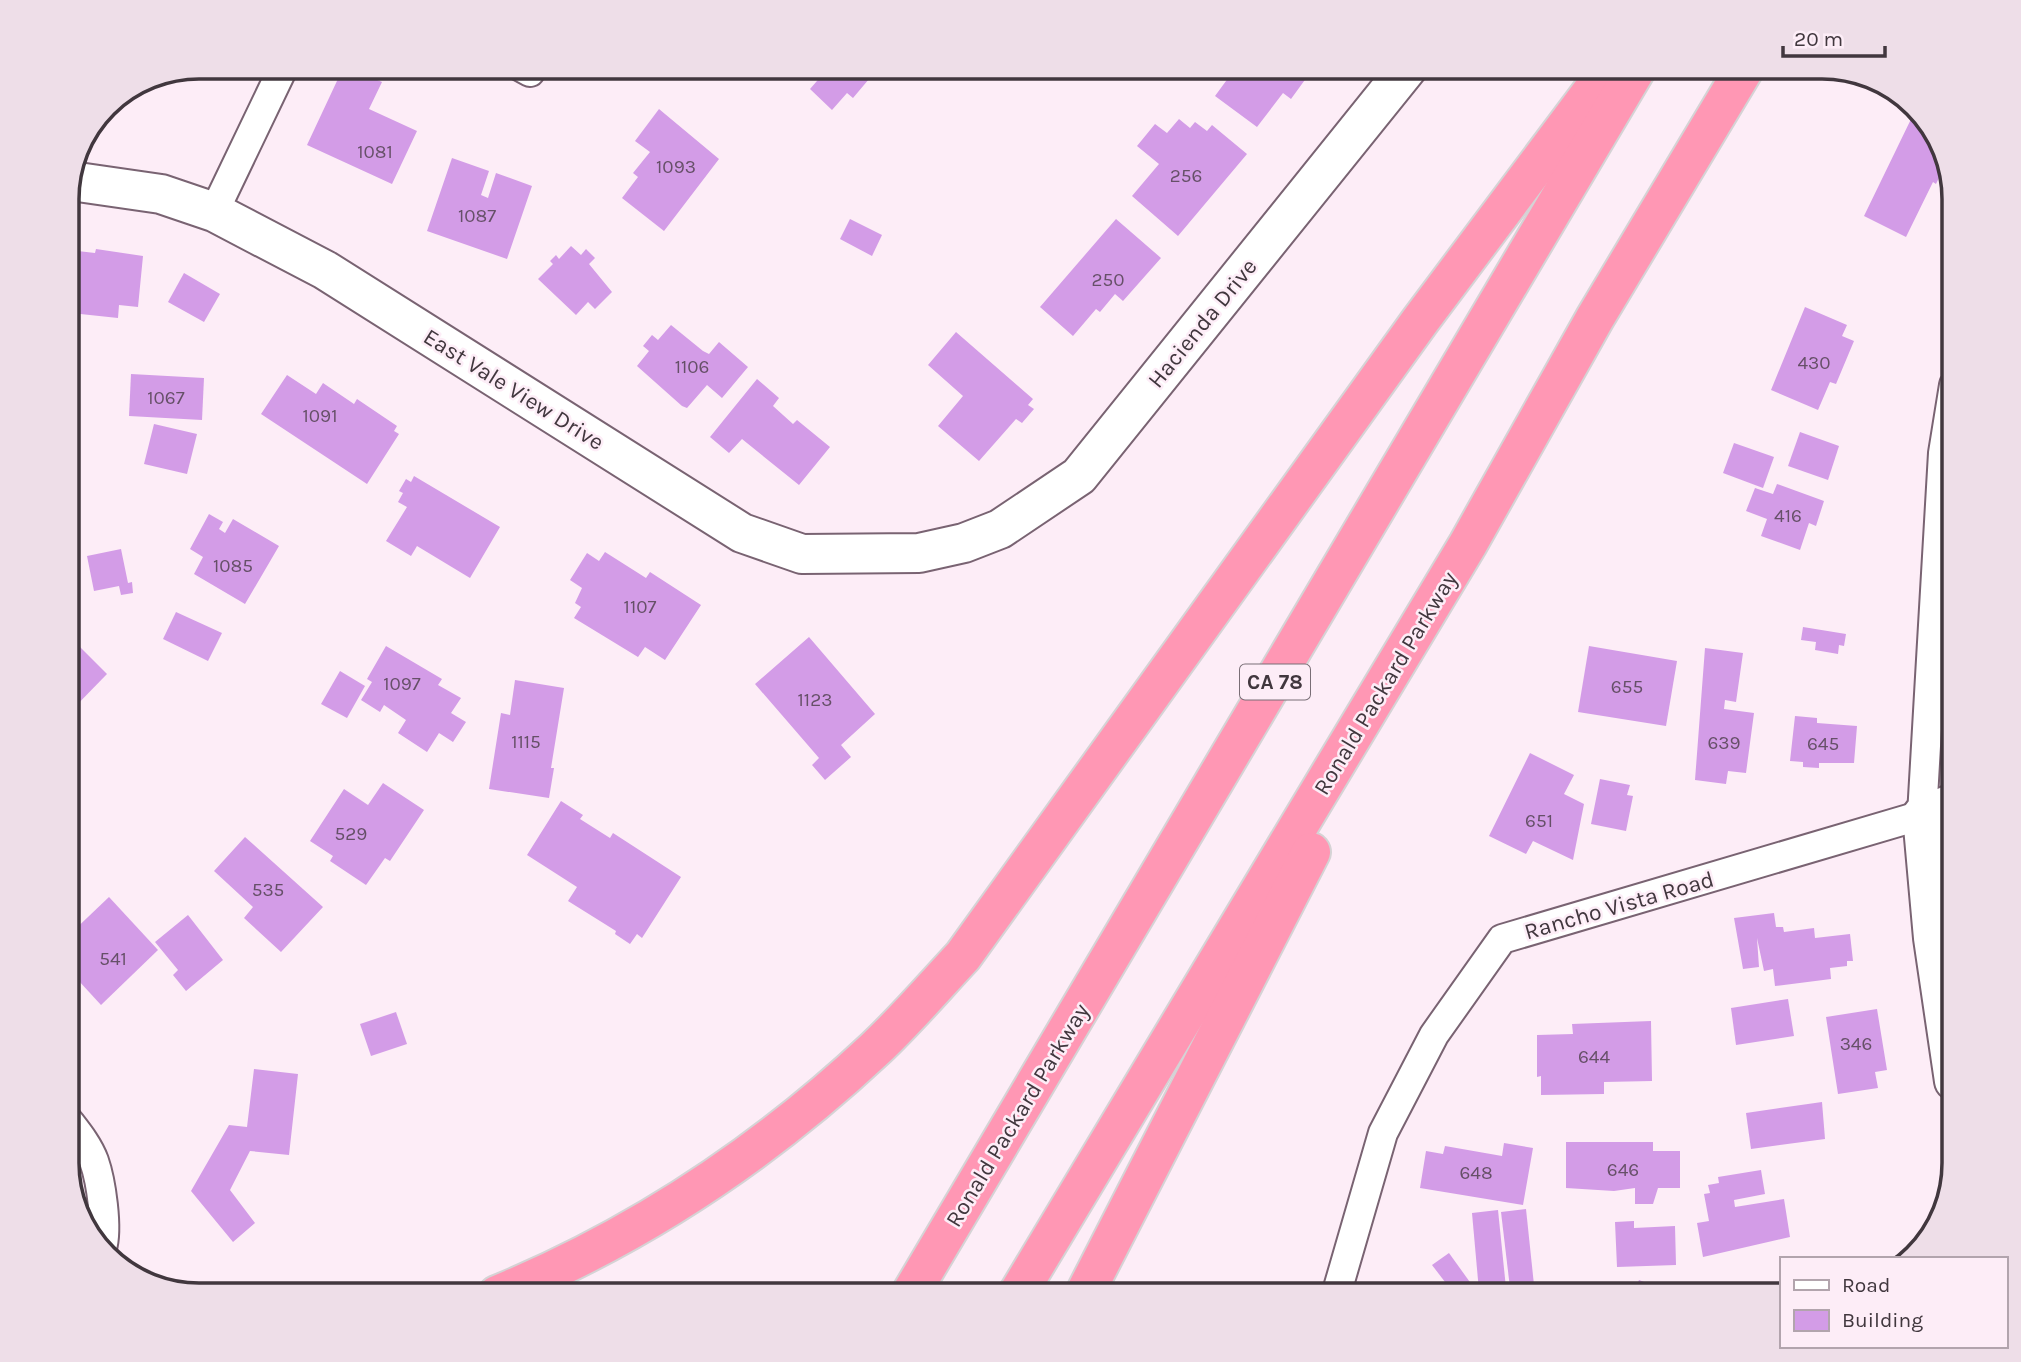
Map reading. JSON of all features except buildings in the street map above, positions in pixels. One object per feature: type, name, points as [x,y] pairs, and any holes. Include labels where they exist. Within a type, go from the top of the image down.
[{"type":"highway","points":[[527,1283],[642,1224],[716,1179],[784,1126],[875,1048],[963,956],[1420,321],[1601,79]]},
{"type":"highway","name":"Ronald Packard Parkway","points":[[917,1283],[1630,79]]},
{"type":"highway","name":"Ronald Packard Parkway","points":[[1025,1283],[1468,544],[1595,318],[1738,79]]},
{"type":"highway","points":[[1091,1283],[1468,544]]},
{"type":"street","points":[[214,212],[278,79]]},
{"type":"street","name":"Hacienda Drive","points":[[964,543],[1000,529],[1079,476],[1399,79]]},
{"type":"street","name":"East Vale View Drive","points":[[81,182],[161,194],[214,212],[325,270],[742,533],[802,554],[919,553],[964,543]]},
{"type":"street","points":[[1942,524],[1938,809],[1933,938],[1942,996]]},
{"type":"street","name":"Rancho Vista Road","points":[[1340,1283],[1383,1133],[1434,1035],[1502,939],[1938,809]]},
{"type":"street","points":[[79,1133],[94,1161],[105,1237]]}]
